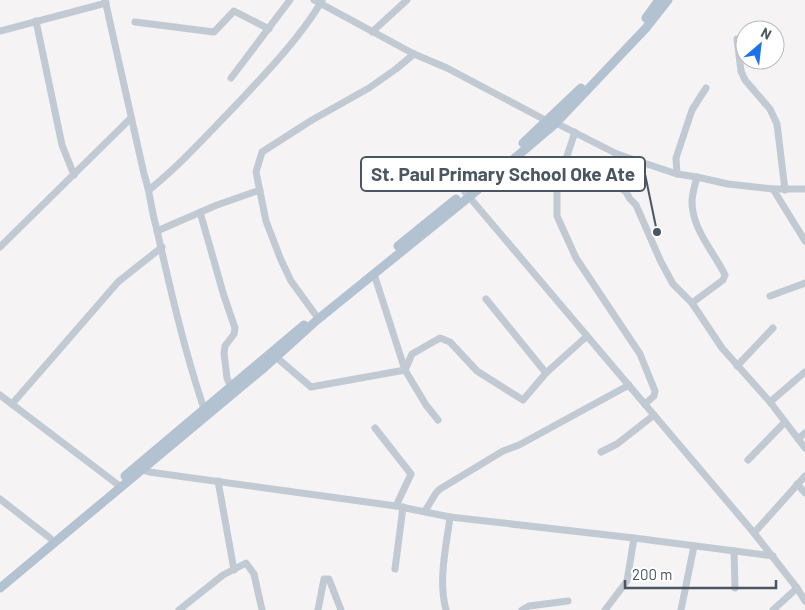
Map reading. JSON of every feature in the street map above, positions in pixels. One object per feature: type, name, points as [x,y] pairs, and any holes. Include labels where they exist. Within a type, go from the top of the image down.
[{"type":"main road","points":[[0,580],[50,538],[119,485],[143,470],[317,320],[467,195],[551,122],[646,28],[668,0]]},
{"type":"main road","points":[[551,122],[642,24],[657,1]]},
{"type":"main road","points":[[0,588],[315,314],[467,195]]},
{"type":"street","points":[[231,78],[290,0]]},
{"type":"street","points":[[372,32],[406,0]]},
{"type":"street","points":[[0,31],[106,1],[173,301],[191,370],[204,409]]},
{"type":"street","points":[[149,190],[177,167],[259,80],[291,44],[319,1],[414,54],[446,68],[617,154],[677,174],[728,184],[785,190],[805,189]]},
{"type":"street","points":[[136,22],[214,32],[234,11],[269,29]]},
{"type":"street","points":[[36,21],[62,145],[74,176]]},
{"type":"street","points":[[315,314],[291,281],[280,260],[266,222],[256,172],[264,150],[369,88],[414,54]]},
{"type":"street","points":[[740,70],[745,80],[770,109],[777,124],[785,190]]},
{"type":"street","points":[[677,174],[676,158],[692,110],[706,88]]},
{"type":"street","points":[[0,247],[131,118]]},
{"type":"street","points":[[575,132],[557,186],[557,216],[576,258],[640,354],[656,391],[654,396],[644,404]]},
{"type":"street","points":[[617,154],[615,184],[626,192],[636,205],[660,262],[673,284],[692,304],[722,348],[770,402],[805,448]]},
{"type":"street","points":[[692,304],[723,280],[725,276],[693,213],[692,200],[697,177]]},
{"type":"street","points":[[773,189],[805,241]]},
{"type":"street","points":[[157,231],[200,212],[260,190]]},
{"type":"street","points":[[467,195],[754,533],[805,601]]},
{"type":"street","points":[[200,212],[235,328],[234,334],[225,346],[224,353],[227,378],[231,387]]},
{"type":"street","points":[[12,404],[118,282],[162,247]]},
{"type":"street","points":[[374,274],[406,370],[426,405],[438,420]]},
{"type":"street","points":[[770,296],[805,283]]},
{"type":"street","points":[[486,299],[546,373]]},
{"type":"street","points":[[737,366],[773,328]]},
{"type":"street","points":[[406,370],[412,354],[440,338],[450,342],[477,371],[522,400],[546,373],[587,336]]},
{"type":"street","points":[[276,357],[311,387],[406,370]]},
{"type":"street","points":[[770,402],[805,372]]},
{"type":"street","points":[[425,511],[436,493],[481,463],[519,445],[629,385]]},
{"type":"street","points":[[0,395],[119,485]]},
{"type":"street","points":[[601,452],[617,444],[654,415]]},
{"type":"street","points":[[748,460],[785,422]]},
{"type":"street","points":[[375,428],[411,474],[399,506],[395,569]]},
{"type":"street","points":[[798,439],[805,433]]},
{"type":"street","points":[[143,470],[399,506],[450,517],[773,556]]},
{"type":"street","points":[[754,533],[805,476]]},
{"type":"street","points":[[218,481],[234,570]]},
{"type":"street","points":[[797,484],[805,493]]},
{"type":"street","points":[[0,499],[50,538]]},
{"type":"street","points":[[446,610],[442,582],[450,517]]},
{"type":"street","points":[[606,610],[627,581],[634,538]]},
{"type":"street","points":[[682,610],[694,546]]},
{"type":"street","points":[[734,551],[735,588]]},
{"type":"street","points":[[179,610],[223,575],[246,563],[254,574],[262,610]]},
{"type":"street","points":[[318,610],[324,579],[329,579],[342,610]]},
{"type":"street","points":[[773,610],[797,588]]},
{"type":"street","points":[[522,610],[529,606],[554,607],[568,601]]},
{"type":"place","name":"St. Paul Primary School Oke Ate","points":[[657,232]]}]
